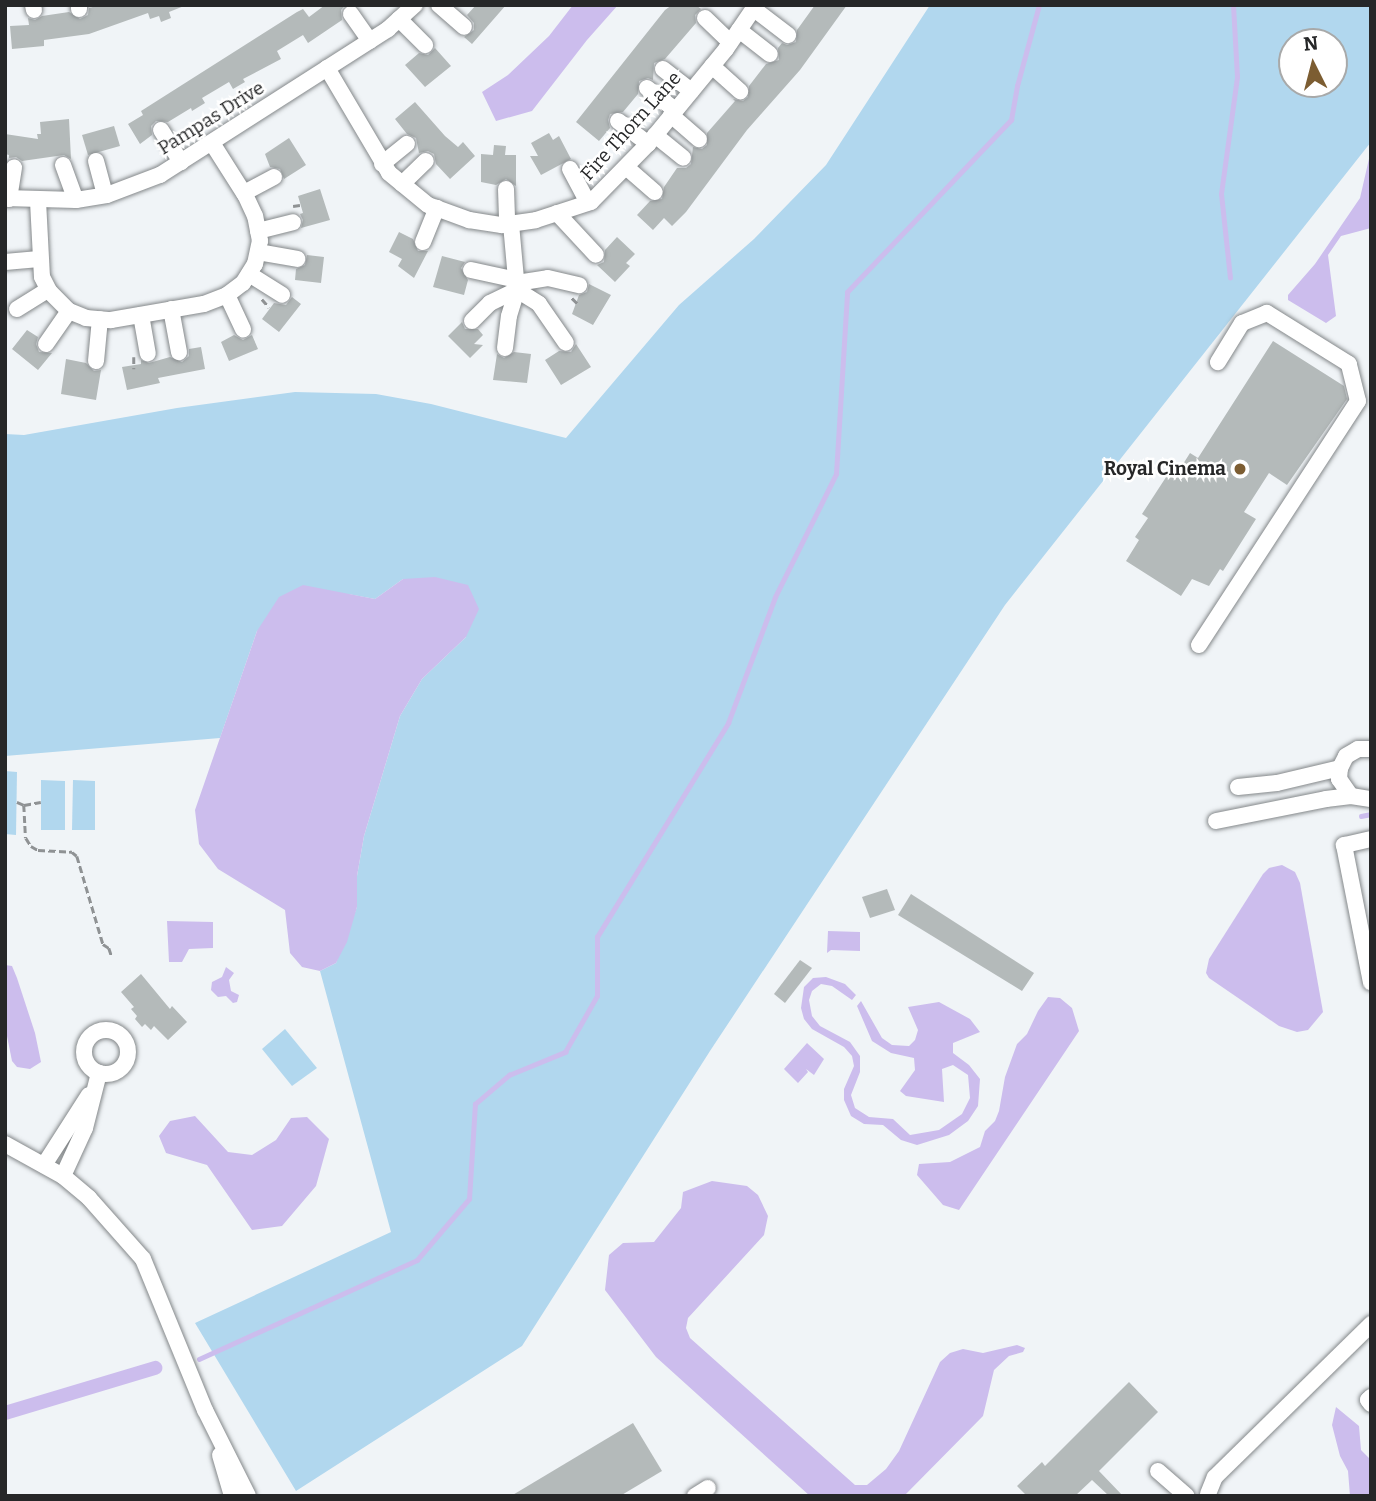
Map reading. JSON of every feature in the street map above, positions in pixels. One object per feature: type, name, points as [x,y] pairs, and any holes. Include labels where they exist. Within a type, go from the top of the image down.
[{"type":"street","points":[[439,5],[464,27]]},
{"type":"street","points":[[755,7],[788,35]]},
{"type":"street","name":"Fire Thorn Lane","points":[[327,68],[382,164],[402,184],[437,208],[469,220],[509,224],[557,213],[588,202],[626,167],[651,139],[712,66],[755,7]]},
{"type":"street","points":[[408,10],[425,46]]},
{"type":"street","name":"Pampas Drive","points":[[7,199],[76,201],[141,184],[212,143],[370,41],[408,10]]},
{"type":"street","points":[[351,14],[370,41]]},
{"type":"street","points":[[705,18],[770,54]]},
{"type":"street","points":[[712,66],[740,91]]},
{"type":"street","points":[[663,69],[691,91]]},
{"type":"street","points":[[647,88],[699,139]]},
{"type":"street","points":[[618,121],[683,158]]},
{"type":"street","points":[[161,130],[181,162]]},
{"type":"street","points":[[38,201],[42,277],[48,290],[69,311],[100,319],[204,304],[227,295],[243,283],[258,252],[258,231],[244,193],[212,143]]},
{"type":"street","points":[[382,164],[407,144]]},
{"type":"street","points":[[96,161],[105,195]]},
{"type":"street","points":[[402,184],[426,161]]},
{"type":"street","points":[[63,165],[76,201]]},
{"type":"street","points":[[7,199],[14,167]]},
{"type":"street","points":[[626,167],[655,192]]},
{"type":"street","points":[[569,169],[588,202]]},
{"type":"street","points":[[244,193],[274,177]]},
{"type":"street","points":[[505,348],[517,284],[506,189]]},
{"type":"street","points":[[423,242],[437,208]]},
{"type":"street","points":[[557,213],[596,255]]},
{"type":"street","points":[[258,231],[293,222]]},
{"type":"street","points":[[258,252],[297,259]]},
{"type":"street","points":[[5,262],[39,259]]},
{"type":"street","points":[[471,270],[517,284],[539,304],[566,343]]},
{"type":"street","points":[[249,274],[282,295]]},
{"type":"street","points":[[472,321],[490,303],[517,284],[548,278],[579,285]]},
{"type":"street","points":[[16,309],[48,290]]},
{"type":"street","points":[[227,295],[243,330]]},
{"type":"street","points":[[171,309],[178,352]]},
{"type":"street","points":[[46,344],[69,311]]},
{"type":"street","points":[[1199,645],[1358,401],[1349,364],[1267,313],[1242,323],[1218,362]]},
{"type":"street","points":[[141,315],[148,353]]},
{"type":"street","points":[[96,361],[100,319]]},
{"type":"street","points":[[1351,796],[1339,779],[1340,768],[1346,756],[1358,749],[1371,749]]},
{"type":"street","points":[[1238,787],[1277,783],[1340,768]]},
{"type":"street","points":[[1277,783],[1276,799],[1285,807]]},
{"type":"street","points":[[1216,821],[1351,796],[1371,799]]},
{"type":"street","points":[[1371,839],[1344,845],[1371,982]]},
{"type":"street","points":[[44,1165],[98,1078],[85,1128],[63,1176]]},
{"type":"street","points":[[5,1144],[63,1176],[89,1198],[143,1259],[205,1410],[248,1496]]},
{"type":"street","points":[[1207,1495],[1215,1477],[1371,1324]]},
{"type":"street","points":[[1371,1397],[1368,1400],[1371,1404]]},
{"type":"street","points":[[205,1410],[232,1496]]},
{"type":"street","points":[[1158,1471],[1187,1496]]},
{"type":"path","points":[[17,802],[23,805],[41,802]]},
{"type":"path","points":[[23,805],[26,838],[32,846],[38,850],[72,852],[77,856],[103,944],[109,948],[113,957]]},
{"type":"shaded area","points":[[573,5],[618,5],[532,111],[496,121],[482,92],[508,75],[549,36]]},
{"type":"shaded area","points":[[930,5],[1371,5],[1371,142],[1005,605],[710,1051],[522,1346],[296,1491],[195,1323],[391,1232],[320,971],[336,963],[357,907],[357,876],[364,836],[400,716],[422,679],[466,637],[403,579],[375,599],[348,594],[257,631],[220,738],[5,756],[5,434],[24,435],[177,408],[295,392],[376,394],[431,404],[566,438],[679,305],[754,239],[826,165]]},
{"type":"shaded area","points":[[1371,150],[1371,228],[1341,236],[1328,255],[1336,316],[1326,323],[1288,300],[1288,295],[1315,264],[1360,198]]},
{"type":"shaded area","points":[[435,577],[468,585],[479,609],[466,637],[422,679],[400,716],[364,836],[357,876],[357,907],[347,942],[336,963],[320,971],[302,967],[290,953],[285,910],[218,869],[199,844],[195,810],[257,631],[279,597],[303,585],[375,599],[403,579]]},
{"type":"shaded area","points":[[5,771],[17,772],[16,835],[5,834]]},
{"type":"shaded area","points":[[41,780],[65,781],[65,830],[41,830]]},
{"type":"shaded area","points":[[73,780],[95,781],[95,830],[72,830]]},
{"type":"shaded area","points":[[1282,865],[1295,872],[1300,883],[1323,1012],[1308,1030],[1297,1032],[1279,1026],[1209,978],[1206,973],[1209,959],[1263,874],[1269,868]]},
{"type":"shaded area","points":[[167,921],[213,922],[213,948],[189,949],[182,962],[169,962]]},
{"type":"shaded area","points":[[828,931],[860,932],[860,951],[831,950],[827,953]]},
{"type":"shaded area","points":[[5,965],[12,966],[35,1033],[41,1062],[30,1069],[17,1067],[12,1061],[5,1026]]},
{"type":"shaded area","points":[[226,967],[234,973],[229,980],[231,991],[239,995],[237,1002],[233,1003],[226,996],[218,997],[211,990],[212,982],[222,977]]},
{"type":"shaded area","points":[[826,977],[845,984],[856,995],[852,1000],[832,986],[821,984],[812,991],[809,1000],[812,1016],[820,1026],[850,1042],[860,1056],[860,1072],[851,1095],[855,1108],[869,1117],[893,1119],[910,1135],[939,1130],[962,1114],[970,1098],[968,1075],[953,1065],[942,1069],[944,1102],[906,1096],[900,1091],[915,1070],[914,1058],[891,1053],[872,1041],[857,1006],[861,1001],[882,1038],[892,1045],[909,1046],[915,1040],[918,1030],[908,1007],[939,1002],[970,1019],[980,1032],[953,1043],[953,1053],[969,1065],[980,1079],[978,1106],[968,1121],[949,1135],[917,1145],[901,1140],[883,1125],[864,1124],[851,1116],[844,1100],[844,1089],[854,1066],[852,1056],[844,1047],[812,1029],[804,1019],[801,1008],[804,987],[813,978]]},
{"type":"shaded area","points":[[1048,997],[1060,998],[1072,1008],[1079,1031],[959,1210],[943,1205],[917,1175],[919,1164],[950,1162],[980,1147],[985,1131],[995,1121],[999,1111],[1005,1077],[1017,1044],[1027,1034]]},
{"type":"shaded area","points":[[285,1029],[317,1068],[292,1086],[262,1049]]},
{"type":"shaded area","points":[[807,1043],[824,1059],[814,1075],[806,1069],[808,1072],[798,1083],[784,1069]]},
{"type":"shaded area","points":[[195,1116],[228,1152],[252,1155],[276,1140],[291,1118],[307,1117],[329,1139],[316,1186],[282,1226],[252,1230],[207,1165],[166,1153],[159,1136],[170,1121]]},
{"type":"shaded area","points":[[712,1181],[747,1186],[758,1195],[768,1216],[764,1235],[688,1318],[686,1328],[690,1338],[855,1485],[867,1485],[886,1469],[899,1451],[940,1362],[950,1353],[963,1349],[983,1353],[1017,1345],[1025,1348],[1023,1352],[1009,1356],[994,1370],[983,1416],[904,1496],[810,1496],[656,1357],[605,1290],[609,1255],[623,1243],[654,1242],[681,1208],[683,1192]]},
{"type":"shaded area","points":[[1336,1407],[1359,1426],[1361,1450],[1371,1460],[1371,1496],[1350,1496],[1348,1471],[1340,1456],[1332,1425]]},
{"type":"building","points":[[100,5],[184,6],[169,12],[171,18],[161,22],[159,16],[150,19],[148,13],[89,34],[44,40],[44,46],[12,49],[10,26],[29,25],[28,18],[35,20],[42,16],[69,12],[80,19],[88,15],[89,8]]},
{"type":"building","points":[[325,5],[345,5],[341,10],[342,20],[308,43],[303,35],[277,51],[281,59],[243,79],[245,82],[233,89],[229,82],[202,98],[205,103],[192,111],[191,108],[168,122],[156,121],[151,126],[152,135],[140,144],[128,124],[143,115],[141,111],[297,12],[303,9],[309,17]]},
{"type":"building","points":[[476,5],[506,5],[472,44],[464,37],[474,30],[474,23],[467,15]]},
{"type":"building","points":[[672,5],[696,5],[701,9],[695,15],[696,23],[665,59],[654,63],[653,80],[648,78],[639,81],[638,94],[623,112],[610,114],[610,128],[599,141],[576,122],[665,10]]},
{"type":"building","points":[[815,5],[847,5],[800,70],[747,130],[686,212],[672,226],[664,218],[653,230],[637,215],[650,201],[662,199],[664,187],[677,168],[686,168],[691,164],[693,147],[702,149],[707,145],[707,133],[735,101],[733,99],[743,101],[748,97],[749,86],[766,64],[779,60],[778,48],[782,43],[787,45],[796,42],[797,30]]},
{"type":"building","points":[[435,48],[451,66],[425,87],[405,65],[419,53],[428,55]]},
{"type":"building","points":[[415,102],[445,136],[458,147],[463,142],[475,156],[450,179],[436,164],[434,154],[428,151],[419,153],[416,138],[407,134],[395,119]]},
{"type":"building","points":[[69,119],[71,159],[64,155],[22,161],[16,157],[9,158],[9,155],[5,154],[5,134],[38,139],[37,134],[41,134],[40,122]]},
{"type":"building","points":[[114,126],[120,146],[88,155],[82,135]]},
{"type":"building","points":[[549,133],[553,140],[559,136],[571,159],[541,175],[530,156],[538,156],[531,143]]},
{"type":"building","points":[[289,138],[306,165],[284,179],[280,169],[270,167],[265,154]]},
{"type":"building","points":[[494,145],[506,146],[505,155],[516,155],[516,186],[506,179],[496,185],[481,182],[481,154],[493,155]]},
{"type":"building","points":[[320,189],[330,220],[301,228],[303,220],[300,214],[303,213],[298,196]]},
{"type":"building","points":[[399,232],[413,239],[418,251],[428,251],[414,278],[398,266],[402,259],[389,252]]},
{"type":"building","points":[[617,237],[635,254],[626,263],[630,266],[615,282],[597,265],[604,262],[605,250]]},
{"type":"building","points":[[307,255],[324,257],[321,283],[295,280],[296,269],[305,265]]},
{"type":"building","points":[[442,256],[465,262],[461,268],[468,280],[464,295],[433,287]]},
{"type":"building","points":[[589,284],[611,295],[593,325],[572,314],[579,295],[587,292]]},
{"type":"building","points":[[292,297],[301,304],[279,332],[262,319],[274,303],[286,305]]},
{"type":"building","points":[[462,322],[465,329],[478,329],[483,335],[474,344],[483,345],[470,358],[448,336]]},
{"type":"building","points":[[27,330],[38,337],[36,344],[39,352],[52,353],[38,370],[12,349]]},
{"type":"building","points":[[234,335],[243,340],[252,335],[258,349],[229,361],[221,342]]},
{"type":"building","name":"Royal Cinema","points":[[1273,341],[1344,386],[1347,399],[1287,485],[1269,473],[1244,512],[1256,519],[1223,571],[1220,569],[1209,586],[1192,579],[1181,596],[1126,561],[1139,540],[1135,537],[1148,518],[1142,514],[1172,468],[1178,472],[1190,453],[1198,458]]},
{"type":"building","points":[[576,344],[591,367],[561,385],[545,360],[559,351],[571,352]]},
{"type":"building","points":[[201,347],[205,369],[158,378],[160,383],[127,390],[122,367],[141,364],[141,360],[149,363],[170,357],[182,362],[189,356],[189,349]]},
{"type":"building","points":[[514,352],[531,354],[527,383],[493,380],[497,354],[504,358]]},
{"type":"building","points":[[66,359],[86,363],[94,371],[101,370],[96,400],[61,394]]},
{"type":"building","points":[[887,889],[895,910],[870,918],[862,897]]},
{"type":"building","points":[[911,894],[1034,973],[1022,991],[898,915]]},
{"type":"building","points":[[800,960],[812,968],[785,1003],[774,994]]},
{"type":"building","points":[[141,974],[170,1009],[172,1006],[187,1022],[168,1040],[154,1026],[151,1030],[145,1024],[142,1027],[131,1009],[134,1007],[121,992]]},
{"type":"building","points":[[1129,1382],[1158,1412],[1099,1471],[1123,1496],[1109,1496],[1092,1480],[1075,1496],[1027,1496],[1017,1486],[1042,1462],[1045,1466]]},
{"type":"building","points":[[633,1423],[662,1471],[620,1496],[511,1496]]},
{"type":"waterway","points":[[199,1359],[417,1260],[469,1199],[475,1104],[509,1075],[565,1052],[597,996],[597,937],[728,723],[775,597],[836,474],[847,292],[1011,120],[1017,86],[1039,5]]},
{"type":"waterway","points":[[1230,278],[1221,194],[1237,77],[1233,5]]},
{"type":"waterway","points":[[1361,816],[1371,814]]},
{"type":"waterway","points":[[5,1413],[155,1368]]},
{"type":"place","name":"Royal Cinema","points":[[1240,469]]}]
